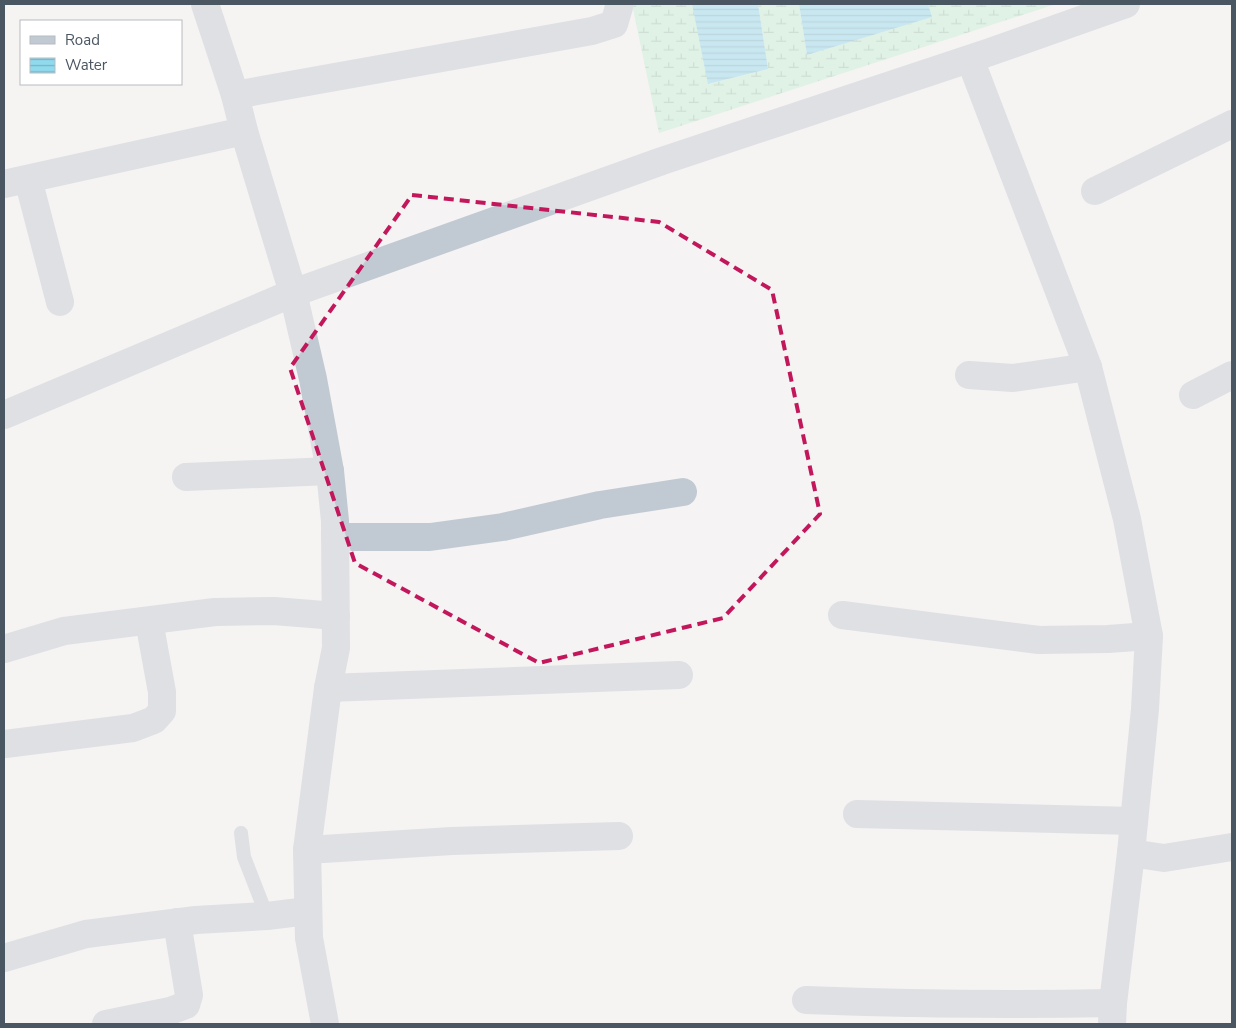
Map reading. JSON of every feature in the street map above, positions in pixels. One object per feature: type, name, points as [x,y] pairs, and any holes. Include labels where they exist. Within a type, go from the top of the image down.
[{"type":"street","points":[[205,4],[235,95],[293,293],[314,379],[330,471],[335,521],[336,648],[328,688],[307,850],[309,938],[325,1024]]},
{"type":"street","points":[[235,95],[592,31],[614,24],[619,4]]},
{"type":"street","points":[[4,415],[293,293],[662,161],[970,59],[1126,4]]},
{"type":"street","points":[[806,1000],[985,1004],[1112,1014],[1131,853],[1145,709],[1149,636],[1126,519],[1088,367],[970,59]]},
{"type":"street","points":[[1096,191],[1232,124]]},
{"type":"street","points":[[60,302],[16,182],[244,131]]},
{"type":"street","points":[[969,375],[1014,378],[1088,367]]},
{"type":"street","points":[[1193,395],[1232,375]]},
{"type":"street","points":[[186,477],[330,471]]},
{"type":"street","points":[[335,537],[430,537],[503,527],[600,505],[683,492]]},
{"type":"street","points":[[4,649],[64,631],[215,612],[274,611],[336,616]]},
{"type":"street","points":[[842,615],[1039,640],[1108,639],[1149,636]]},
{"type":"street","points":[[6,744],[133,728],[154,720],[162,710],[162,692],[149,621]]},
{"type":"street","points":[[328,688],[679,675]]},
{"type":"street","points":[[857,814],[1134,822]]},
{"type":"street","points":[[307,850],[452,841],[619,836]]},
{"type":"street","points":[[1131,853],[1164,858],[1232,847]]},
{"type":"street","points":[[4,958],[86,934],[177,922],[308,911]]},
{"type":"street","points":[[106,1024],[170,1011],[186,1005],[189,995],[177,922]]},
{"type":"lane","points":[[241,832],[244,857],[266,916]]},
{"type":"highlighted area","points":[[412,195],[659,222],[772,290],[820,514],[723,618],[539,663],[355,563],[290,368]]},
{"type":"green space","points":[[632,4],[692,4],[709,84],[768,69],[758,4],[799,4],[807,55],[931,17],[928,4],[1056,4],[659,133]]},
{"type":"water","points":[[692,4],[758,4],[768,69],[708,84]]},
{"type":"water","points":[[799,4],[928,4],[932,17],[807,55]]}]
